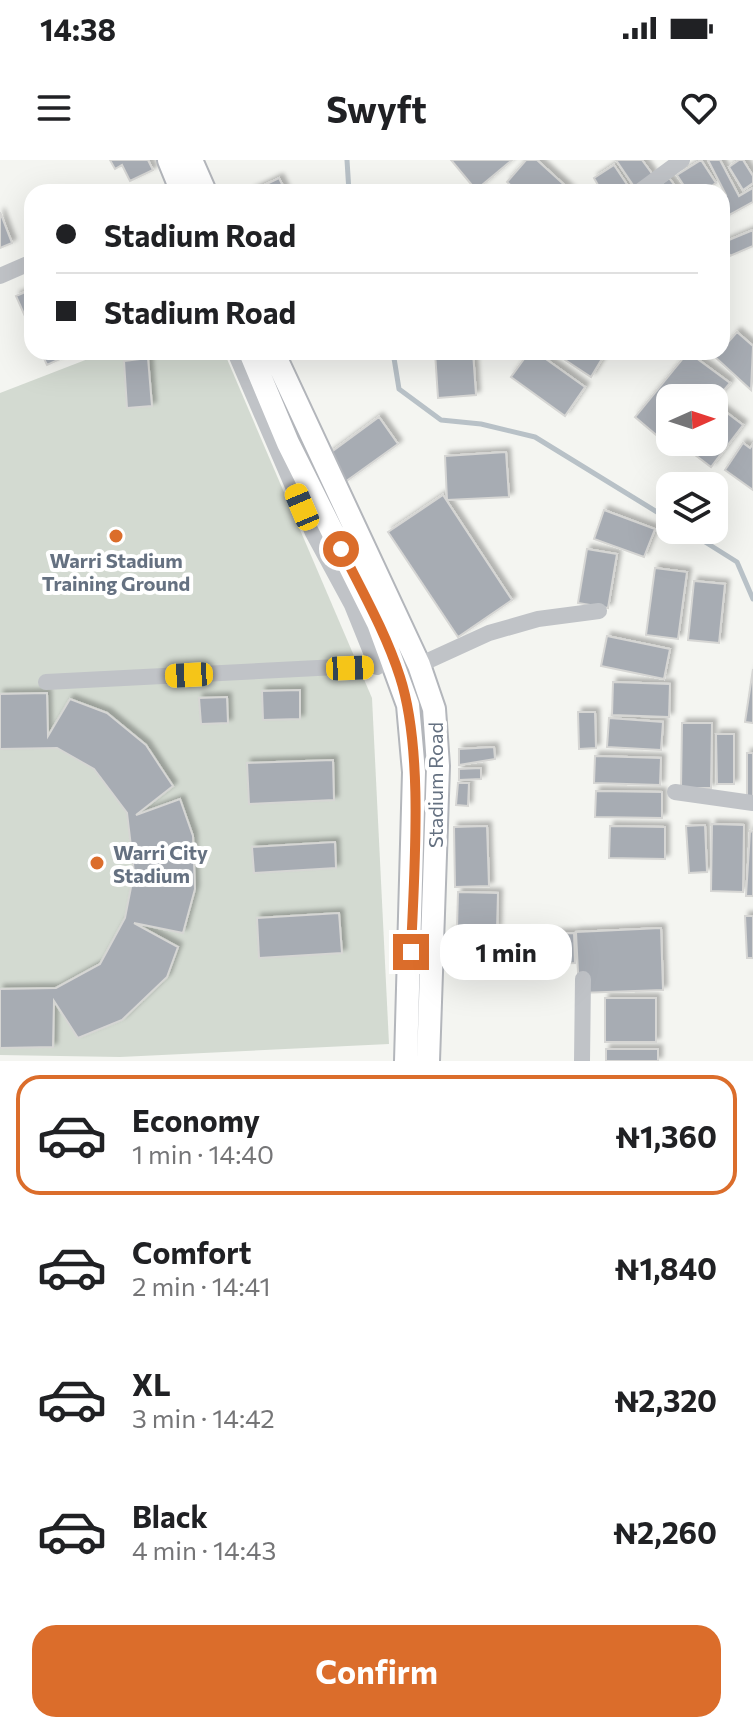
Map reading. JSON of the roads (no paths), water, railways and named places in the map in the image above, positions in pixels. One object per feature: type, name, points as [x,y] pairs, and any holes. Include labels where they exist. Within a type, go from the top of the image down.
[{"type":"main road","points":[[169,160],[179,184]]},
{"type":"main road","points":[[191,160],[202,184]]},
{"type":"main road","name":"Stadium Road","points":[[253,360],[386,666],[413,738],[412,923],[406,1061]]},
{"type":"main road","name":"Stadium Road","points":[[277,360],[419,665],[434,709],[438,766],[428,1061]]},
{"type":"street","points":[[650,184],[682,160]]},
{"type":"street","points":[[0,276],[24,266]]},
{"type":"street","points":[[46,682],[386,666],[313,533],[238,360]]},
{"type":"street","points":[[419,665],[489,633],[526,622],[599,611]]},
{"type":"street","points":[[675,792],[753,803]]},
{"type":"street","points":[[582,1061],[583,979]]},
{"type":"waterway","points":[[347,160],[348,184]]},
{"type":"waterway","points":[[394,360],[399,389],[441,420],[481,424],[535,437],[656,511]]},
{"type":"waterway","points":[[708,544],[737,562],[753,599]]},
{"type":"place","name":"Warri Stadium Training Ground","points":[[116,536]]},
{"type":"place","name":"Warri City Stadium","points":[[97,863]]}]
